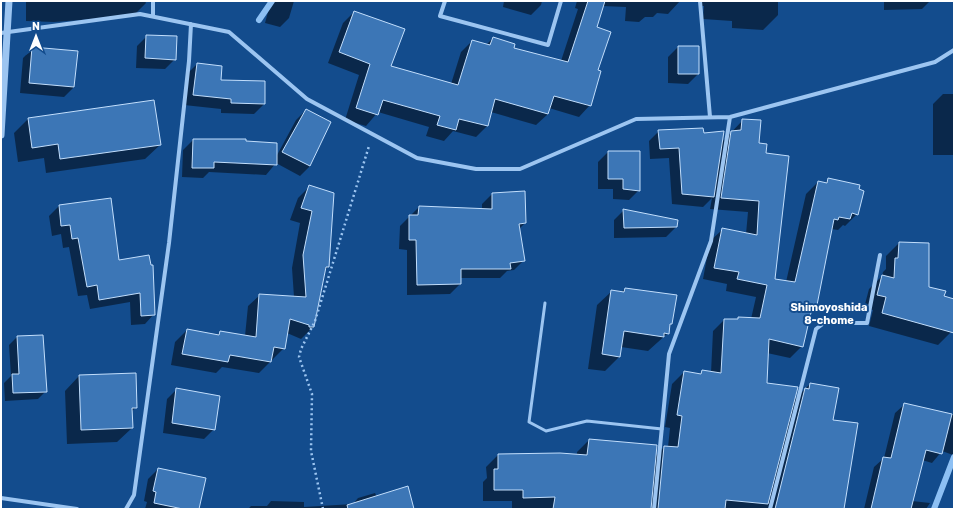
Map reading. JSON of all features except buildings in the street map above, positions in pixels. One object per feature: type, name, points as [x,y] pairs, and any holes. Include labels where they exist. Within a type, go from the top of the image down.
[{"type":"street","points":[[1,135],[4,33],[9,1]]},
{"type":"street","points":[[153,1],[153,16]]},
{"type":"street","points":[[444,1],[440,16],[548,45],[560,1]]},
{"type":"street","points":[[700,1],[710,117]]},
{"type":"street","points":[[4,33],[140,14],[229,32],[307,99],[417,158],[476,169],[520,169],[636,119],[730,116],[935,62],[954,50]]},
{"type":"street","points":[[126,509],[134,495],[169,242],[189,61],[191,24]]},
{"type":"street","points":[[654,509],[668,354],[711,241],[730,116]]},
{"type":"street","points":[[770,509],[816,329],[824,323],[867,323],[880,255]]},
{"type":"street","points":[[1,498],[77,509]]},
{"type":"lane","points":[[545,303],[529,422],[546,431],[588,421],[662,429]]},
{"type":"path","points":[[323,509],[311,451],[312,394],[299,356],[315,321],[373,134]]},
{"type":"waterway","points":[[259,20],[272,1]]},
{"type":"waterway","points":[[934,509],[954,457]]},
{"type":"district","name":"Shimoyoshida 8-chome","points":[[829,313]]}]
